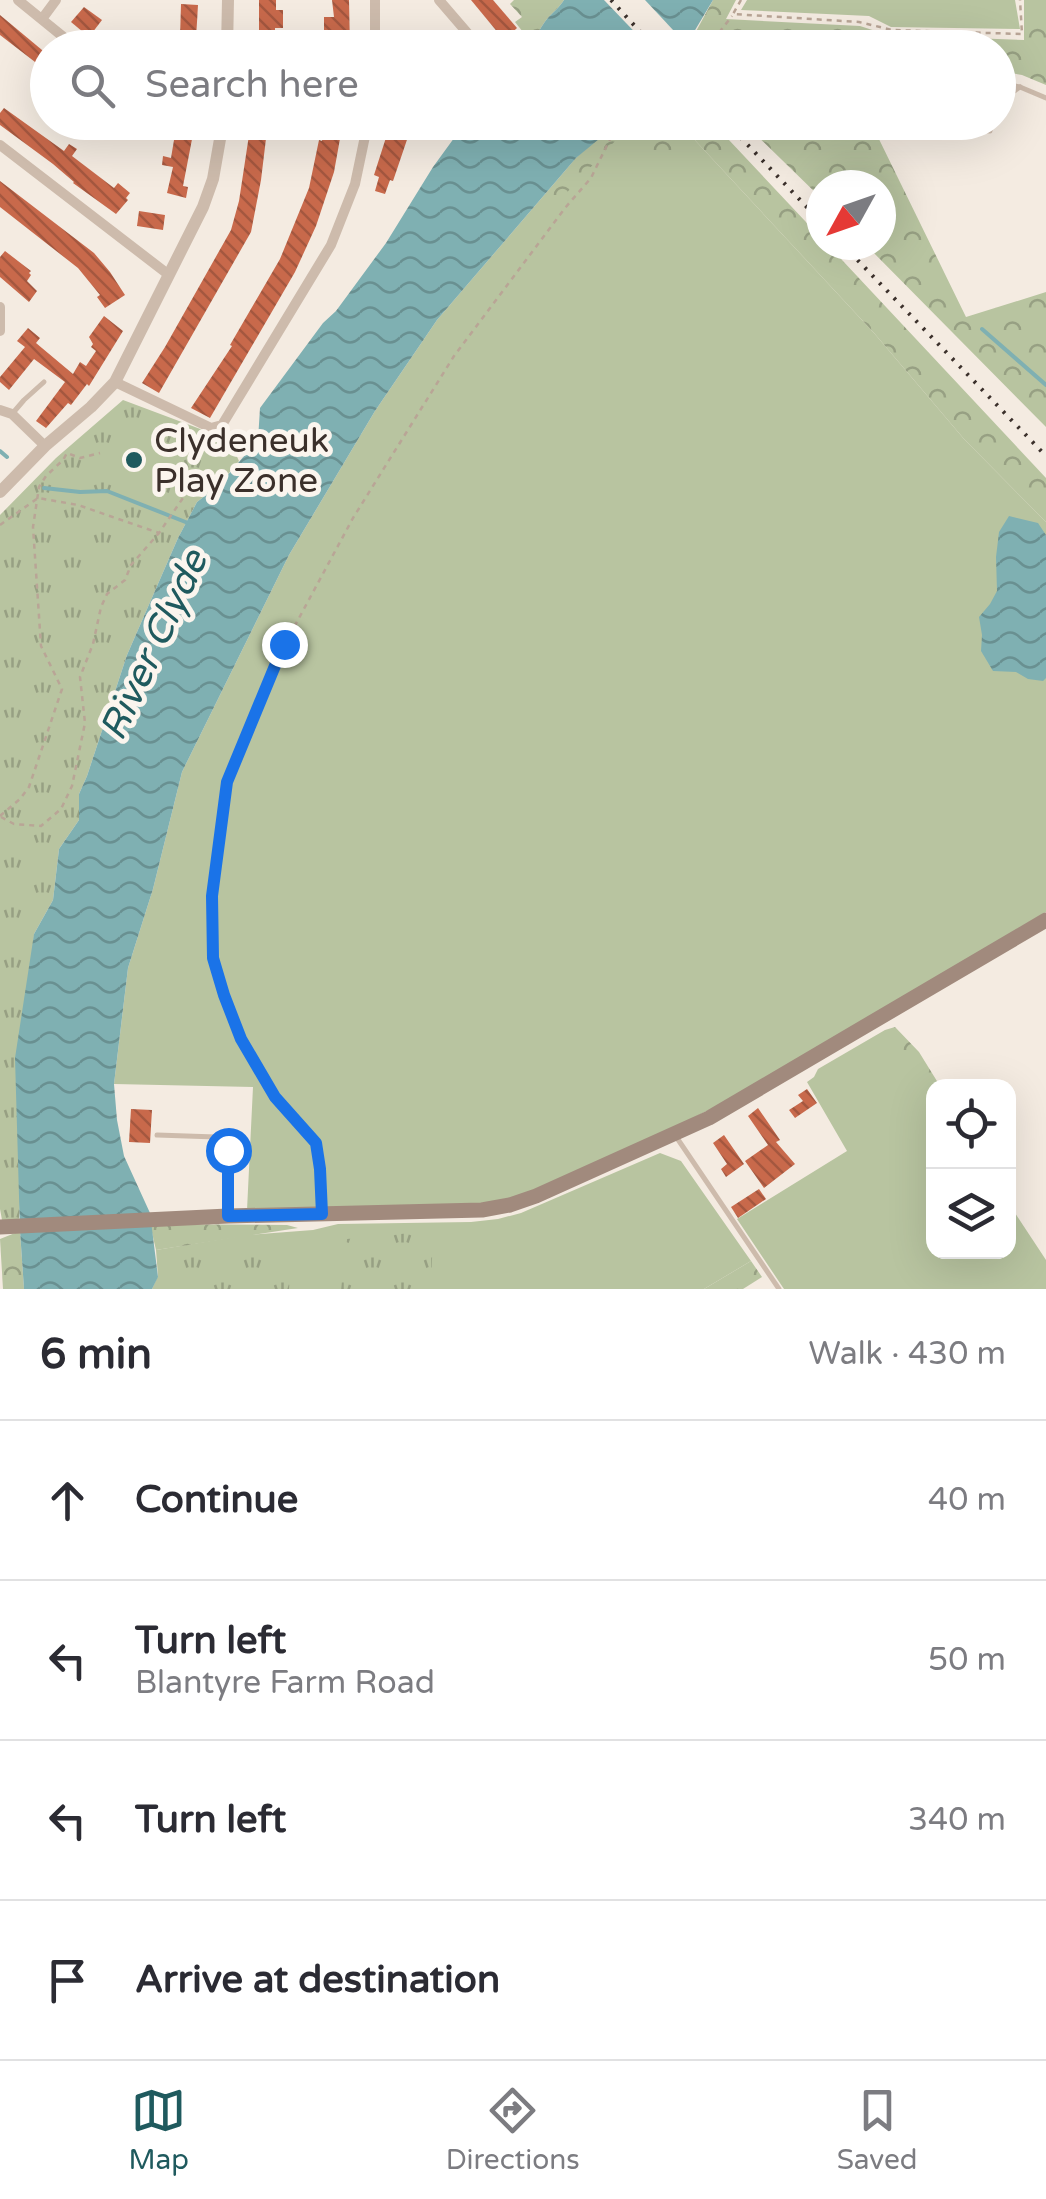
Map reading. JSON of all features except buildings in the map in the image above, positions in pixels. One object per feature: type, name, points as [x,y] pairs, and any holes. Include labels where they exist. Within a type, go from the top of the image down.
[{"type":"main road","points":[[0,1227],[502,1207],[551,1190],[733,1105],[1046,920]]},
{"type":"street","points":[[18,0],[56,30]]},
{"type":"street","points":[[42,19],[56,0]]},
{"type":"street","points":[[227,30],[228,0]]},
{"type":"street","points":[[375,0],[376,30]]},
{"type":"street","points":[[439,0],[465,30]]},
{"type":"street","points":[[0,492],[116,382],[208,194],[219,140]]},
{"type":"street","points":[[116,382],[211,428],[222,425],[331,246],[355,184],[364,140]]},
{"type":"street","points":[[0,145],[169,275]]},
{"type":"street","points":[[0,307],[0,331]]},
{"type":"street","points":[[0,410],[12,414],[45,446]]},
{"type":"lane","points":[[1016,85],[1046,98]]},
{"type":"lane","points":[[1016,89],[1020,86]]},
{"type":"lane","points":[[12,414],[44,382]]},
{"type":"lane","points":[[674,1134],[778,1289]]},
{"type":"lane","points":[[157,1135],[216,1137],[221,1141],[229,1156],[228,1216]]},
{"type":"path","points":[[721,30],[741,0]]},
{"type":"path","points":[[1016,34],[1022,34],[1020,0]]},
{"type":"path","points":[[733,14],[859,22],[892,30]]},
{"type":"path","points":[[322,1214],[316,1143],[275,1097],[241,1039],[213,958],[212,896],[227,782],[284,644],[353,518],[454,356],[564,208],[591,178],[610,140]]},
{"type":"path","points":[[100,453],[80,458],[67,453],[40,487],[33,527],[41,646],[62,689],[29,786],[0,816],[14,824],[41,826],[61,809],[72,786],[86,723],[80,677],[101,607],[196,479],[169,466]]},
{"type":"path","points":[[0,525],[38,498],[78,505],[159,533]]},
{"type":"green space","points":[[514,0],[564,0],[540,30],[521,30],[515,22],[522,17],[510,4]]},
{"type":"green space","points":[[713,0],[736,0],[726,19],[860,26],[872,30],[697,30]]},
{"type":"green space","points":[[747,0],[1015,0],[1020,29],[891,27],[869,16],[741,10]]},
{"type":"green space","points":[[1024,0],[1046,0],[1046,85],[1016,74],[1016,40],[1024,40]]},
{"type":"green space","points":[[596,140],[616,140],[558,202],[548,194],[576,158]]},
{"type":"green space","points":[[598,140],[695,140],[874,333],[964,439],[1046,522],[1046,912],[742,1093],[531,1191],[474,1204],[247,1210],[253,1087],[114,1084],[128,968],[153,889],[182,772],[289,555],[375,411],[437,320],[576,158]]},
{"type":"green space","points":[[628,140],[672,140],[681,155],[670,170]]},
{"type":"green space","points":[[695,140],[729,140],[806,222],[806,260]]},
{"type":"green space","points":[[761,140],[879,140],[894,170],[806,170],[806,183]]},
{"type":"green space","points":[[896,174],[966,317],[1046,292],[1046,427],[881,260],[896,260]]},
{"type":"green space","points":[[806,260],[842,260],[1046,478],[1046,522],[964,439]]},
{"type":"green space","points":[[123,400],[219,436],[227,435],[239,461],[219,485],[197,502],[178,538],[127,655],[79,794],[79,820],[59,849],[53,900],[34,934],[19,1221],[2,1220],[0,515],[56,458]]},
{"type":"green space","points":[[895,1027],[919,1052],[936,1079],[926,1079],[926,1095],[884,1036],[885,1030]]},
{"type":"green space","points":[[885,1030],[926,1088],[926,1259],[1016,1259],[1016,1215],[1046,1260],[1046,1289],[784,1289],[737,1219],[847,1151],[807,1082],[818,1069]]},
{"type":"green space","points":[[660,1153],[681,1161],[751,1261],[704,1289],[152,1289],[158,1276],[156,1250],[338,1224],[498,1219],[521,1213]]},
{"type":"green space","points":[[150,1224],[287,1225],[298,1228],[156,1250]]},
{"type":"green space","points":[[20,1231],[24,1289],[3,1289],[0,1239]]},
{"type":"green space","points":[[433,1231],[431,1289],[341,1289],[347,1239]]},
{"type":"green space","points":[[292,1247],[289,1289],[181,1289],[183,1258]]},
{"type":"green space","points":[[751,1261],[762,1277],[743,1289],[704,1289]]},
{"type":"water","points":[[564,0],[713,0],[695,30],[540,30]]},
{"type":"water","name":"River Clyde","points":[[453,140],[598,140],[576,158],[437,320],[375,411],[289,555],[182,772],[153,889],[128,968],[114,1084],[124,1156],[150,1213],[158,1277],[152,1289],[24,1289],[15,1058],[34,934],[53,900],[59,849],[79,820],[79,794],[127,655],[197,502],[219,485],[258,440],[260,408],[386,243]]},
{"type":"water","points":[[1009,516],[1038,523],[1046,535],[1043,681],[1016,672],[993,671],[981,651],[979,617],[997,591],[999,532]]},
{"type":"pier","points":[[604,0],[645,0],[673,30],[633,30]]},
{"type":"waterway","points":[[982,329],[1046,385]]},
{"type":"waterway","points":[[0,451],[7,457]]},
{"type":"waterway","points":[[44,488],[107,491],[188,523]]},
{"type":"railway","points":[[611,0],[638,30]]},
{"type":"railway","points":[[743,140],[806,206]]},
{"type":"railway","points":[[857,260],[1046,456]]},
{"type":"place","name":"Clydeneuk Play Zone","points":[[134,460]]},
{"type":"route","points":[[228,1150],[228,1216],[322,1214],[316,1143],[275,1097],[241,1039],[213,958],[212,896],[227,782],[284,644]]}]
